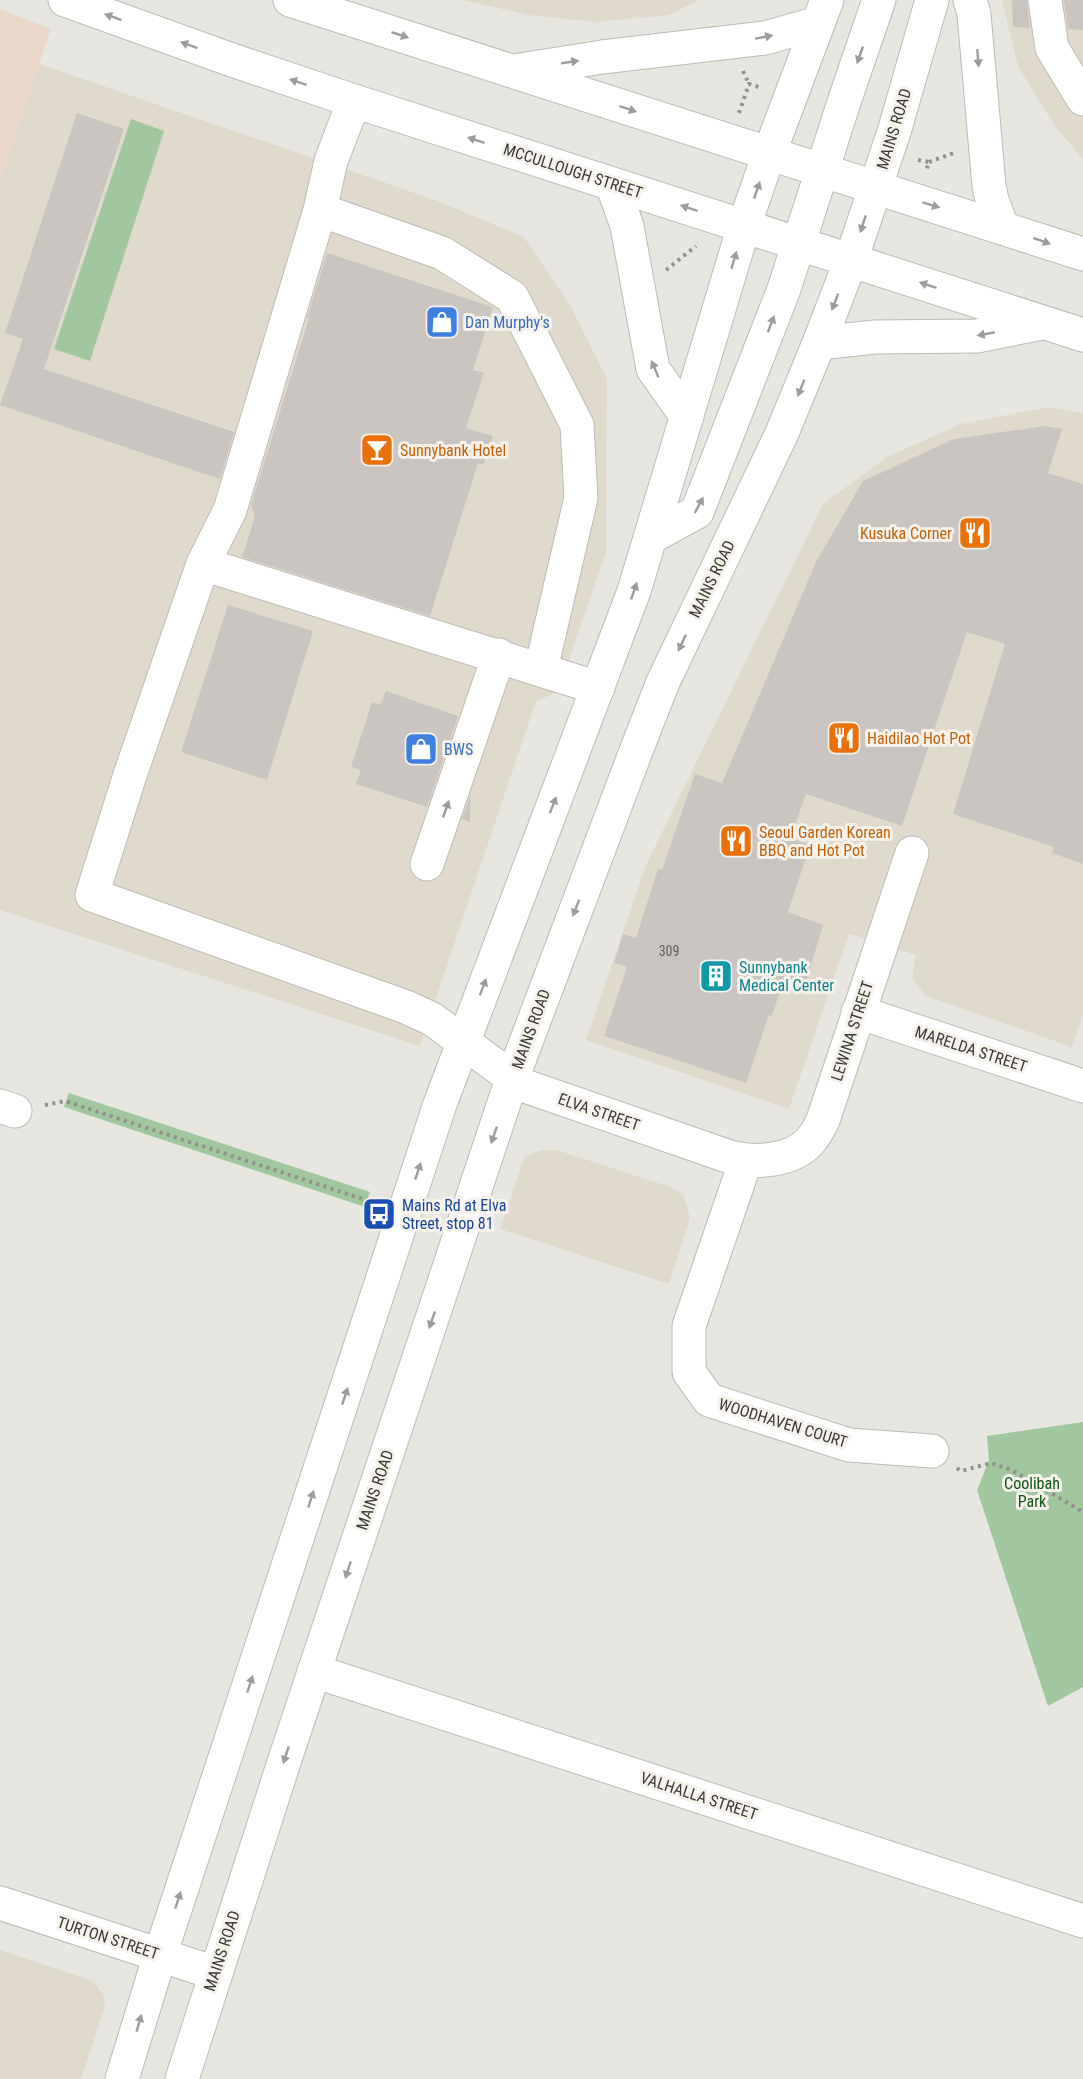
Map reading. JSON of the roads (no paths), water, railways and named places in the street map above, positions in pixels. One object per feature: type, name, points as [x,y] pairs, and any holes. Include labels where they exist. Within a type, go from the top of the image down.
[{"type":"main road","points":[[290,0],[1083,254]]},
{"type":"main road","points":[[651,537],[697,512],[778,304],[879,0]]},
{"type":"main road","name":"MAINS ROAD","points":[[182,2079],[314,1671],[512,1079],[663,682],[782,433],[819,343],[851,260],[894,132],[932,0]]},
{"type":"main road","points":[[970,0],[974,14],[989,186],[1002,227]]},
{"type":"main road","points":[[1045,0],[1052,48],[1083,99]]},
{"type":"main road","name":"MCCULLOUGH STREET","points":[[73,2],[232,60],[1083,335]]},
{"type":"main road","points":[[513,72],[602,57],[765,38],[823,11]]},
{"type":"main road","points":[[122,2079],[160,1955],[440,1104],[634,591],[744,226],[823,11]]},
{"type":"main road","points":[[354,100],[331,161],[320,210],[230,510],[203,564],[598,688]]},
{"type":"main road","points":[[612,184],[627,226],[653,369],[687,417]]},
{"type":"main road","points":[[320,210],[442,253],[512,297],[577,425],[581,498],[541,669]]},
{"type":"main road","points":[[819,343],[875,337],[977,336],[1043,322]]},
{"type":"main road","name":"ELVA STREET","points":[[203,564],[130,775],[92,895],[381,997],[432,1019],[512,1079],[548,1094],[733,1158],[746,1160]]},
{"type":"main road","points":[[427,864],[499,656]]},
{"type":"main road","name":"LEWINA STREET","points":[[746,1160],[786,1155],[799,1150],[809,1143],[823,1120],[912,853]]},
{"type":"main road","name":"MARELDA STREET","points":[[858,1012],[1083,1086]]},
{"type":"main road","name":"WOODHAVEN COURT","points":[[746,1160],[689,1326],[689,1372],[709,1400],[849,1445],[932,1451]]},
{"type":"main road","name":"VALHALLA STREET","points":[[314,1671],[1083,1922]]},
{"type":"main road","name":"TURTON STREET","points":[[0,1903],[215,1973]]},
{"type":"place","name":"Dan Murphy's","points":[[442,322]]},
{"type":"place","name":"Sunnybank Hotel","points":[[377,450]]},
{"type":"place","name":"Kusuka Corner","points":[[975,533]]},
{"type":"place","name":"Haidilao Hot Pot","points":[[844,738]]},
{"type":"place","name":"BWS","points":[[421,749]]},
{"type":"place","name":"Seoul Garden Korean BBQ and Hot Pot","points":[[736,841]]},
{"type":"place","name":"Sunnybank Medical Center","points":[[716,976]]},
{"type":"place","name":"Mains Rd at Elva Street, stop 81","points":[[379,1214]]},
{"type":"park label","name":"Coolibah Park","points":[[1032,1492]]}]
